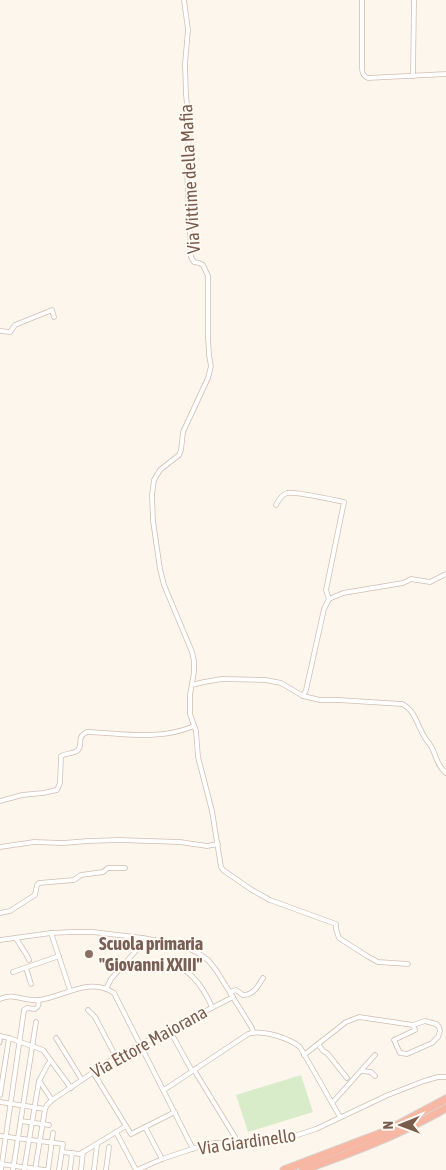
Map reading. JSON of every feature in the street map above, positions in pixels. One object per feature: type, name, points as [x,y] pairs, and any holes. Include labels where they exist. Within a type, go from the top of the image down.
[{"type":"highway","points":[[284,1170],[384,1132],[445,1104]]},
{"type":"highway","points":[[303,1170],[388,1138],[445,1104]]},
{"type":"street","name":"Via Vittime della Mafia","points":[[184,0],[188,30],[185,64],[190,131],[187,176],[190,257],[194,262],[203,266],[208,276],[208,337],[211,366],[208,378],[183,432],[179,455],[160,470],[154,480],[152,495],[153,522],[164,585],[194,661],[190,714],[197,741],[198,757],[212,811],[221,867],[252,890],[270,900],[336,924],[339,938],[366,956],[378,962],[408,964]]},
{"type":"street","points":[[362,0],[362,73],[364,76],[368,78],[446,74]]},
{"type":"street","points":[[413,76],[414,0]]},
{"type":"street","points":[[0,331],[10,332],[15,325],[52,310],[54,317]]},
{"type":"street","points":[[276,505],[280,498],[287,493],[344,502],[326,590],[329,599]]},
{"type":"street","points":[[303,696],[324,610],[329,599],[343,592],[403,583],[411,579],[430,582],[446,574]]},
{"type":"street","points":[[192,685],[222,679],[266,680],[281,683],[303,696],[320,700],[402,704],[410,710],[431,746],[442,770],[446,773]]},
{"type":"street","points":[[0,800],[57,790],[60,783],[61,756],[78,750],[80,737],[83,733],[144,736],[166,734],[194,726]]},
{"type":"street","points":[[0,847],[34,842],[63,843],[119,840],[180,842],[207,846],[218,844]]},
{"type":"street","points":[[0,913],[10,911],[35,895],[39,883],[74,880],[81,875],[102,872],[108,868],[125,868]]},
{"type":"street","points":[[0,940],[51,933],[93,932],[182,945],[208,960],[254,1032]]},
{"type":"street","points":[[51,933],[70,990]]},
{"type":"street","points":[[16,938],[30,960]]},
{"type":"street","points":[[106,989],[111,979],[141,945],[143,938]]},
{"type":"street","points":[[14,972],[59,956]]},
{"type":"street","points":[[171,964],[180,967],[195,979],[207,995],[212,1007]]},
{"type":"street","points":[[26,968],[31,984]]},
{"type":"street","points":[[230,992],[236,990],[243,995],[251,993],[257,988],[263,978]]},
{"type":"street","points":[[0,999],[15,997],[38,1000],[88,986],[106,989],[114,993],[193,1149]]},
{"type":"street","name":"Via Ettore Maiorana","points":[[45,1109],[52,1100],[116,1057],[233,997]]},
{"type":"street","points":[[1,1170],[24,1010],[27,1008],[33,1010],[38,1007],[38,1000]]},
{"type":"street","points":[[88,1010],[95,1017],[116,1057]]},
{"type":"street","points":[[304,1054],[346,1022],[359,1016],[413,1025],[425,1021],[436,1024],[439,1027],[438,1037],[432,1043],[406,1054],[400,1053],[394,1040],[415,1030],[413,1025]]},
{"type":"street","points":[[13,1168],[36,1022]]},
{"type":"street","points":[[170,1029],[193,1071],[235,1137],[236,1142]]},
{"type":"street","points":[[164,1090],[248,1034],[260,1032],[287,1039],[300,1047],[340,1117]]},
{"type":"street","points":[[0,1043],[0,1036],[43,1050],[71,1088]]},
{"type":"street","points":[[0,1095],[9,1038]]},
{"type":"street","points":[[56,1038],[82,1080]]},
{"type":"street","points":[[318,1044],[347,1078]]},
{"type":"street","points":[[332,1103],[375,1055]]},
{"type":"street","points":[[25,1169],[39,1081],[51,1061]]},
{"type":"street","points":[[362,1070],[371,1072],[375,1076]]},
{"type":"street","points":[[93,1072],[131,1134]]},
{"type":"street","name":"Via Giardinello","points":[[137,1170],[162,1159],[215,1143],[282,1140],[316,1129],[388,1095],[424,1081],[446,1077]]},
{"type":"street","points":[[39,1081],[52,1100]]},
{"type":"street","points":[[0,1102],[45,1109],[35,1169]]},
{"type":"street","points":[[120,1139],[175,1112]]},
{"type":"street","points":[[21,1121],[49,1125]]},
{"type":"street","points":[[62,1152],[80,1154],[126,1126]]},
{"type":"street","points":[[145,1126],[162,1159]]},
{"type":"street","points":[[116,1132],[137,1170]]},
{"type":"street","points":[[1,1164],[13,1168],[46,1170],[53,1133]]},
{"type":"street","points":[[0,1136],[63,1144],[59,1170]]},
{"type":"street","points":[[94,1170],[97,1144]]},
{"type":"street","points":[[106,1170],[108,1147]]},
{"type":"street","points":[[82,1170],[83,1152]]},
{"type":"street","points":[[70,1170],[72,1153]]},
{"type":"green space","points":[[301,1075],[313,1112],[248,1132],[236,1095]]},
{"type":"place","name":"Scuola primaria \"Giovanni XXIII\"","points":[[89,954]]}]
